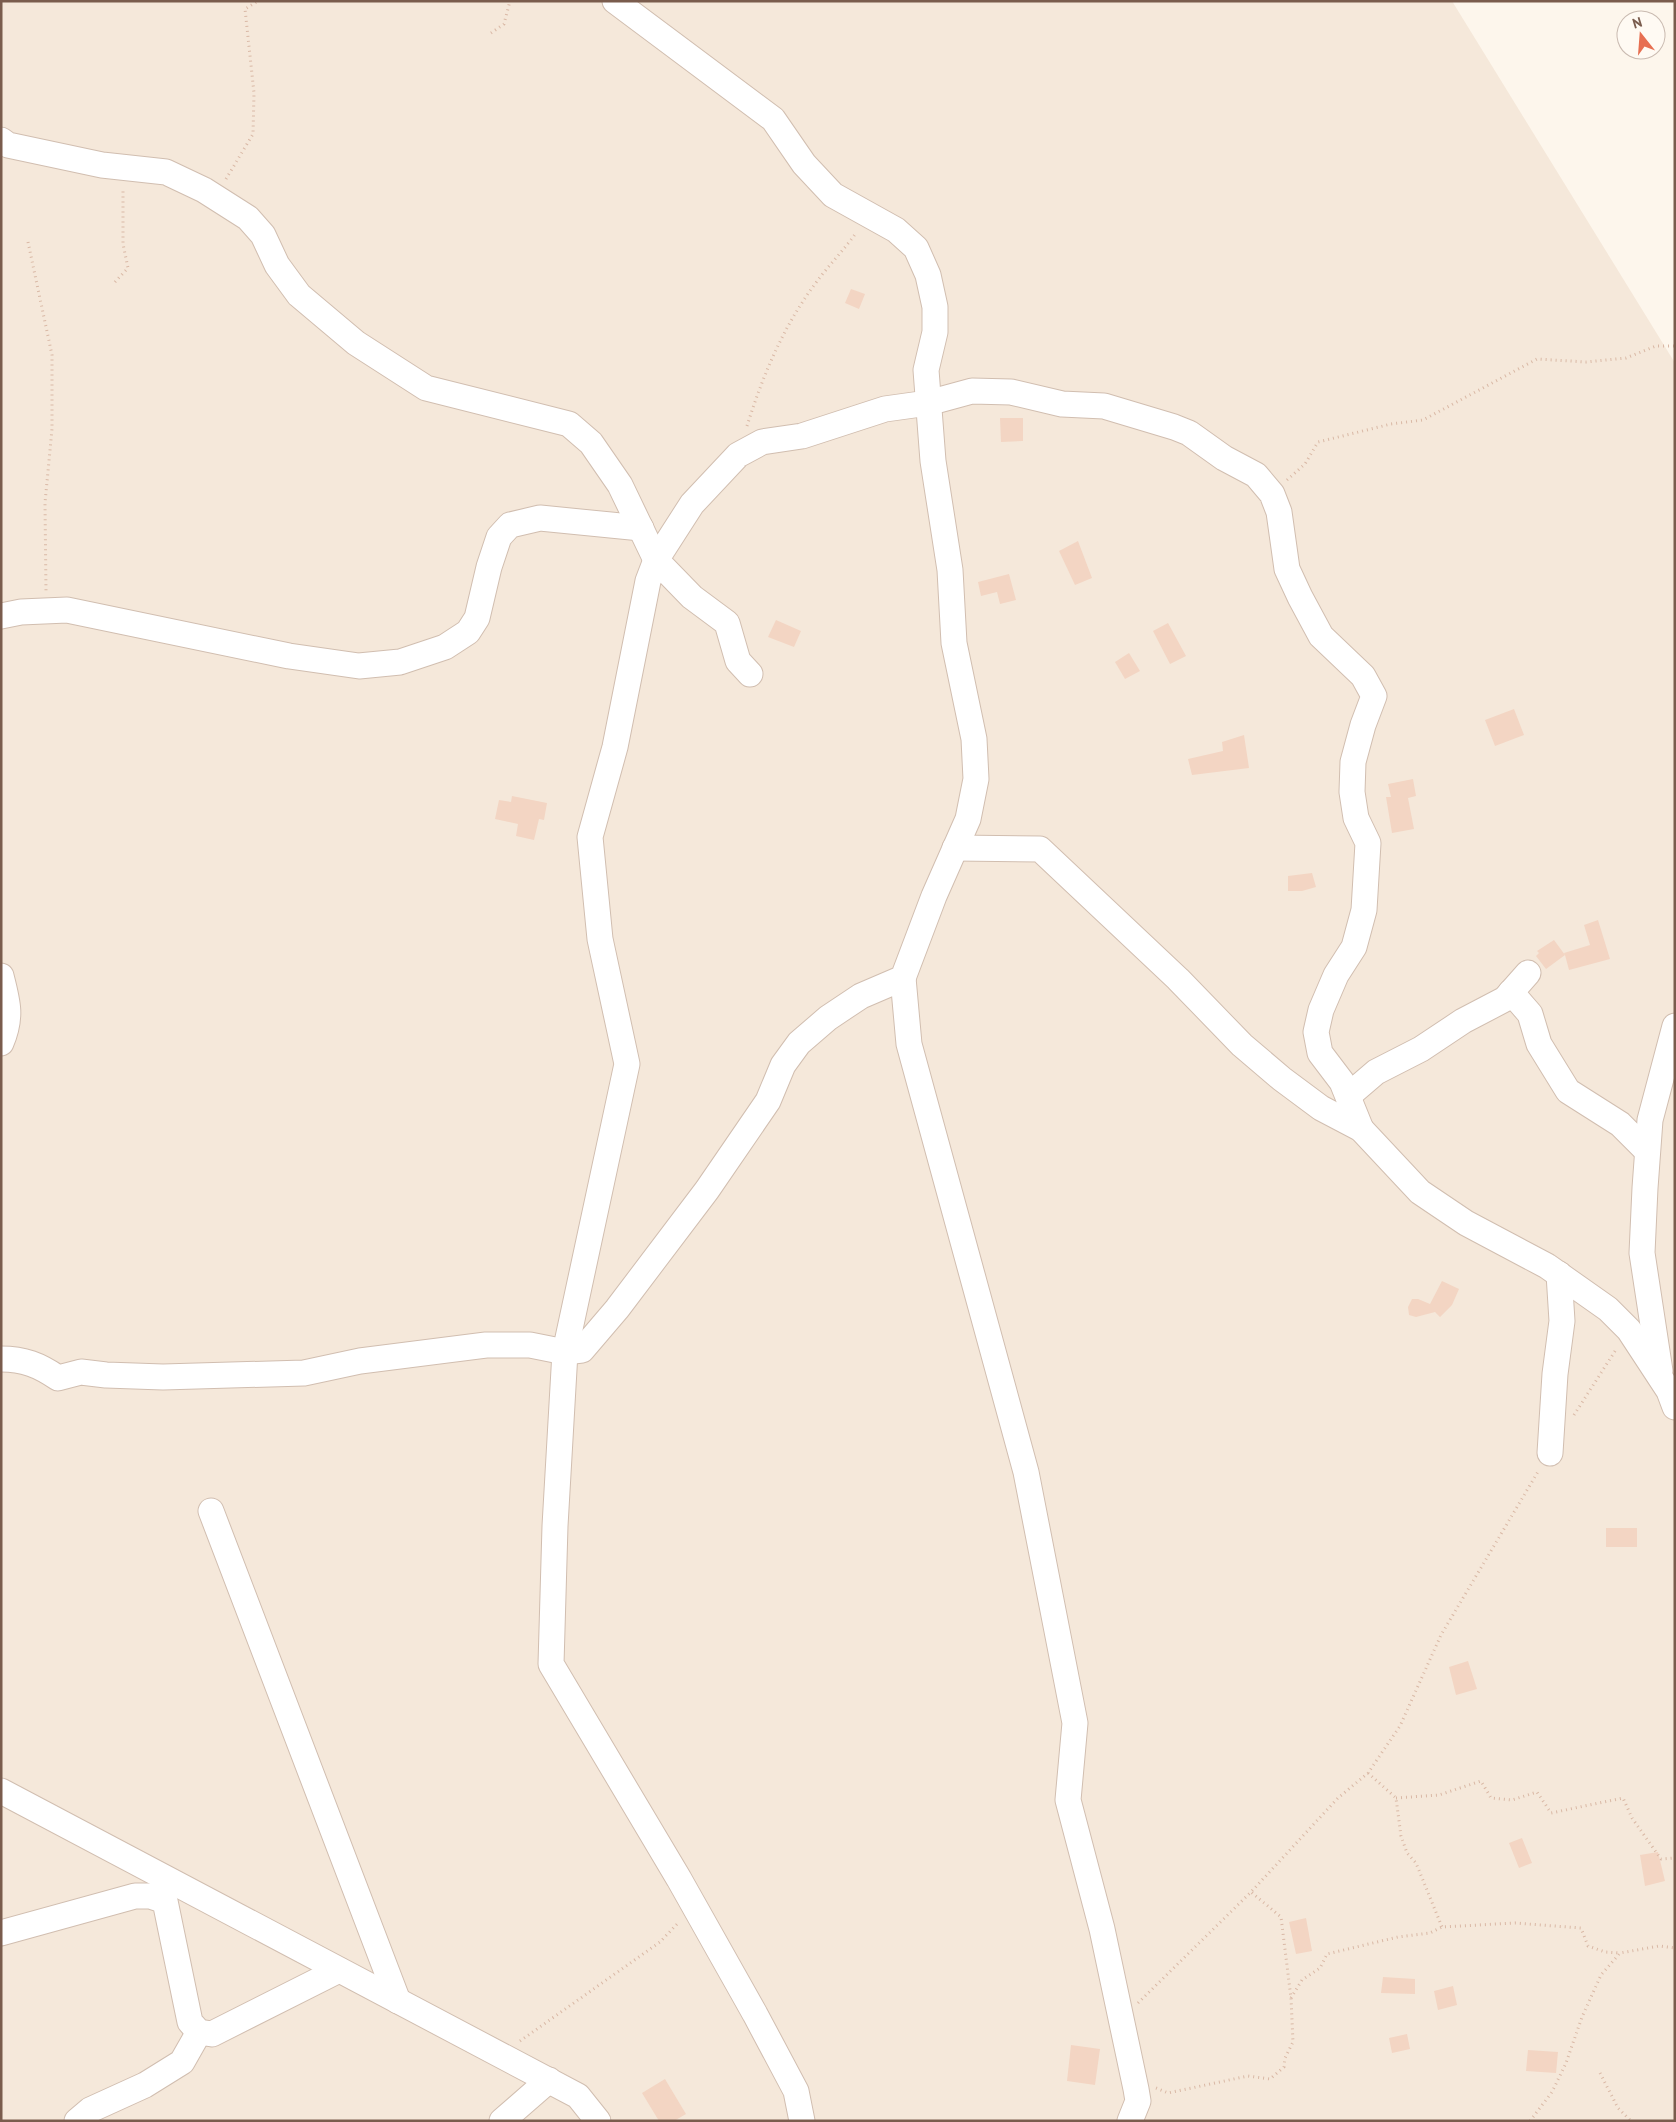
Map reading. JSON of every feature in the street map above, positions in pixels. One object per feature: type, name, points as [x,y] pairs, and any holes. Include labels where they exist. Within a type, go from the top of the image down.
[{"type":"street","points":[[615,1],[774,119],[804,164],[833,195],[896,230],[916,248],[928,275],[935,307],[935,332],[926,370],[933,461],[950,570],[954,642],[974,739],[976,779],[968,819],[934,896],[902,978],[909,1044],[1026,1472],[1075,1723],[1068,1800],[1102,1929],[1138,2101],[1130,2121]]},
{"type":"street","points":[[1,140],[8,145],[102,165],[166,172],[214,196],[248,218],[263,235],[276,266],[298,296],[356,343],[426,388],[569,424],[591,443],[620,485],[656,560],[692,597],[727,623],[738,661],[750,674]]},
{"type":"street","points":[[802,2121],[796,2091],[694,1905],[551,1664],[555,1526],[565,1352],[627,1064],[600,939],[590,837],[615,747],[648,581],[656,560],[692,504],[738,455],[762,442],[802,436],[885,409],[928,403],[972,391],[1011,392],[1062,404],[1104,406],[1174,427],[1189,433],[1224,458],[1256,475],[1272,494],[1279,512],[1288,569],[1300,597],[1321,636],[1363,676],[1374,696],[1363,725],[1353,762],[1352,792],[1356,818],[1368,843],[1364,910],[1354,946],[1336,975],[1321,1010],[1316,1032],[1320,1053],[1342,1082],[1361,1129]]},
{"type":"street","points":[[1,616],[21,612],[67,610],[289,656],[358,666],[400,662],[445,647],[468,632],[477,618],[489,567],[499,537],[510,525],[540,518],[641,528]]},
{"type":"street","points":[[955,848],[1040,849],[1178,980],[1242,1045],[1282,1079],[1321,1108],[1361,1129],[1420,1192],[1466,1223],[1547,1266],[1608,1309],[1630,1330],[1669,1391],[1675,1407]]},
{"type":"street","points":[[1348,1096],[1376,1072],[1420,1049],[1464,1021],[1505,999],[1528,973]]},
{"type":"street","points":[[1,976],[9,1008],[8,1027],[1,1043]]},
{"type":"street","points":[[1,1359],[18,1359],[40,1366],[58,1378],[80,1372],[162,1378],[304,1374],[360,1361],[486,1345],[530,1345],[565,1352],[582,1350],[623,1301],[707,1190],[768,1101],[783,1066],[800,1043],[828,1018],[861,996],[902,978]]},
{"type":"street","points":[[1511,992],[1530,1014],[1539,1044],[1568,1090],[1620,1124],[1647,1151]]},
{"type":"street","points":[[1661,1379],[1642,1253],[1650,1120],[1675,1026]]},
{"type":"street","points":[[1550,1453],[1555,1374],[1562,1321],[1559,1274]]},
{"type":"street","points":[[211,1511],[398,2001]]},
{"type":"street","points":[[1,1792],[502,2054],[578,2096],[598,2121]]},
{"type":"street","points":[[1,1933],[135,1896],[150,1896],[165,1901],[190,2022],[199,2032],[212,2034],[339,1970]]},
{"type":"street","points":[[77,2121],[90,2110],[145,2085],[182,2062],[199,2032]]},
{"type":"street","points":[[502,2121],[549,2080]]},
{"type":"path","points":[[214,196],[253,134],[254,93],[245,9],[258,1]]},
{"type":"path","points":[[491,34],[504,24],[510,1]]},
{"type":"path","points":[[115,282],[128,268],[123,244],[122,200],[124,174],[142,169]]},
{"type":"path","points":[[738,455],[759,387],[781,336],[814,284],[856,234],[866,213]]},
{"type":"path","points":[[28,242],[52,355],[52,430],[44,503],[46,611]]},
{"type":"path","points":[[1272,494],[1305,464],[1318,442],[1391,424],[1423,420],[1537,359],[1586,362],[1626,358],[1656,346],[1675,346]]},
{"type":"path","points":[[1571,1420],[1630,1330]]},
{"type":"path","points":[[1122,2020],[1251,1892],[1338,1798],[1368,1773],[1400,1726],[1441,1635],[1550,1453]]},
{"type":"path","points":[[1368,1773],[1396,1798],[1400,1836],[1407,1853],[1416,1863],[1442,1927]]},
{"type":"path","points":[[1396,1798],[1439,1795],[1481,1781],[1491,1798],[1512,1800],[1537,1792],[1551,1813],[1624,1798],[1632,1818],[1661,1859],[1675,1858]]},
{"type":"path","points":[[1136,2089],[1151,2086],[1168,2093],[1248,2076],[1270,2079],[1284,2067],[1285,2058],[1293,2042],[1291,1998],[1281,1917],[1251,1892]]},
{"type":"path","points":[[502,2054],[660,1942],[694,1905]]},
{"type":"path","points":[[1291,1998],[1302,1980],[1320,1968],[1327,1954],[1398,1936],[1430,1933],[1442,1927],[1516,1923],[1580,1928],[1588,1946],[1605,1952],[1620,1953],[1659,1946],[1675,1948]]},
{"type":"path","points":[[1530,2121],[1552,2092],[1600,1975],[1620,1953]]},
{"type":"path","points":[[1600,2073],[1618,2108],[1630,2121]]},
{"type":"shaded area","points":[[1,1],[1452,1],[1675,363],[1675,2121],[1,2121]]},
{"type":"building","points":[[851,289],[865,294],[859,309],[845,303]]},
{"type":"building","points":[[1000,418],[1023,418],[1023,441],[1001,442]]},
{"type":"building","points":[[1078,541],[1092,578],[1075,585],[1059,551]]},
{"type":"building","points":[[1009,574],[1016,600],[1000,604],[997,592],[981,596],[978,582]]},
{"type":"building","points":[[776,620],[801,631],[794,647],[768,637]]},
{"type":"building","points":[[1168,623],[1186,656],[1170,664],[1153,631]]},
{"type":"building","points":[[1129,653],[1140,671],[1125,679],[1115,662]]},
{"type":"building","points":[[1514,709],[1524,735],[1495,746],[1485,720]]},
{"type":"building","points":[[1244,735],[1249,768],[1192,775],[1188,759],[1223,751],[1222,742]]},
{"type":"building","points":[[1413,779],[1416,796],[1408,798],[1414,829],[1392,833],[1386,797],[1391,797],[1388,784]]},
{"type":"building","points":[[512,796],[547,803],[544,820],[539,819],[534,840],[516,836],[518,824],[495,819],[499,800],[511,802]]},
{"type":"building","points":[[1312,873],[1316,887],[1302,891],[1288,891],[1288,876]]},
{"type":"building","points":[[1598,920],[1610,959],[1569,970],[1564,953],[1590,945],[1584,925]]},
{"type":"building","points":[[1554,940],[1565,955],[1546,969],[1536,956],[1539,953],[1537,951]]},
{"type":"building","points":[[1442,1281],[1459,1289],[1452,1305],[1440,1317],[1435,1312],[1416,1317],[1409,1315],[1408,1307],[1412,1299],[1418,1299],[1430,1304]]},
{"type":"building","points":[[1606,1528],[1637,1528],[1637,1547],[1606,1547]]},
{"type":"building","points":[[1468,1661],[1477,1689],[1456,1695],[1449,1667]]},
{"type":"building","points":[[1522,1838],[1532,1863],[1519,1868],[1509,1843]]},
{"type":"building","points":[[1658,1852],[1665,1881],[1645,1886],[1640,1855]]},
{"type":"building","points":[[1306,1918],[1312,1951],[1296,1954],[1289,1922]]},
{"type":"building","points":[[1383,1977],[1415,1979],[1415,1994],[1381,1993]]},
{"type":"building","points":[[1453,1986],[1457,2005],[1438,2010],[1434,1991]]},
{"type":"building","points":[[1407,2034],[1410,2049],[1392,2053],[1389,2038]]},
{"type":"building","points":[[1071,2045],[1100,2049],[1095,2085],[1067,2081]]},
{"type":"building","points":[[1528,2050],[1558,2052],[1556,2073],[1526,2071]]},
{"type":"building","points":[[665,2079],[686,2114],[674,2121],[659,2121],[642,2093]]}]
